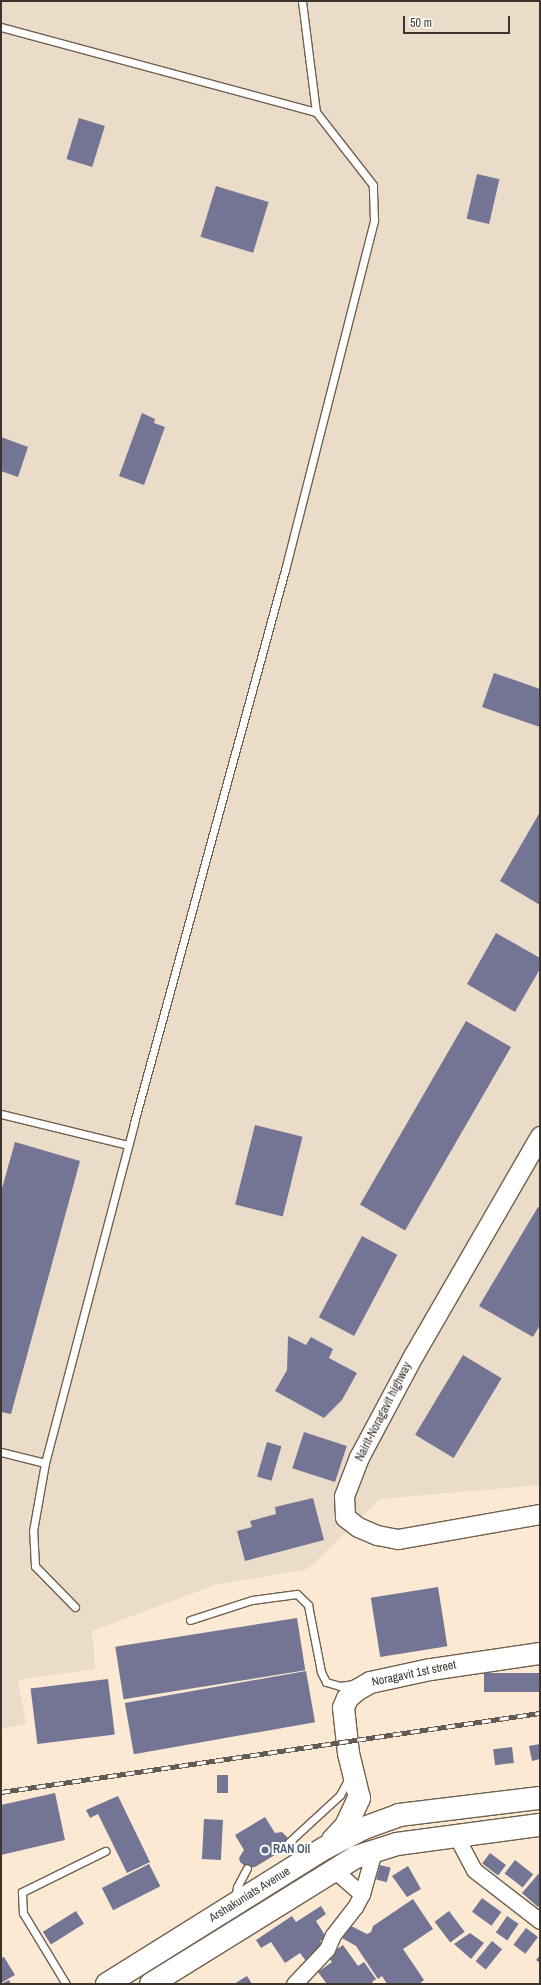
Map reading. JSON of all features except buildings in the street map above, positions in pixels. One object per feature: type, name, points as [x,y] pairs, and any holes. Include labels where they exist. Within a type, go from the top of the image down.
[{"type":"main road","name":"Noragavit 1st street","points":[[359,1798],[352,1770],[343,1706],[346,1698],[370,1682],[430,1669],[540,1653]]},
{"type":"main road","points":[[359,1798],[379,1810],[399,1815]]},
{"type":"main road","points":[[359,1798],[364,1828],[365,1854]]},
{"type":"main road","points":[[325,1848],[346,1826],[359,1798]]},
{"type":"main road","name":"Arshakuniats Avenue","points":[[107,1984],[325,1848],[364,1828],[399,1815],[540,1798]]},
{"type":"main road","name":"Arshakuniats Avenue","points":[[151,1984],[334,1870],[365,1854],[397,1844],[540,1825]]},
{"type":"street","name":"Nairit-Noragavit highway","points":[[540,1136],[414,1354],[359,1456],[344,1496],[345,1517],[358,1527],[377,1535],[398,1539],[540,1514]]},
{"type":"street","points":[[456,1836],[474,1870],[540,1921]]},
{"type":"street","points":[[294,1984],[327,1949],[333,1935],[362,1894],[365,1854]]},
{"type":"street","points":[[334,1870],[362,1894]]},
{"type":"lane","points":[[75,1607],[35,1566],[33,1531],[45,1463],[128,1145],[285,570],[374,220],[373,185],[316,112],[302,1]]},
{"type":"lane","points":[[1,27],[316,112]]},
{"type":"lane","points":[[1,1114],[128,1145]]},
{"type":"lane","points":[[1,1452],[45,1463]]},
{"type":"lane","points":[[190,1620],[252,1600],[297,1594],[308,1605],[321,1672],[326,1682],[340,1686],[370,1682]]},
{"type":"lane","points":[[289,1842],[340,1795],[352,1770]]},
{"type":"lane","points":[[66,1984],[23,1914],[22,1892],[105,1851]]},
{"type":"lane","points":[[234,1905],[237,1887],[247,1868]]},
{"type":"shaded area","points":[[1,1],[540,1],[540,1485],[380,1499],[308,1569],[215,1585],[92,1631],[95,1669],[18,1680],[26,1724],[1,1729]]},
{"type":"railway","points":[[1,1792],[540,1713]]},
{"type":"place","name":"RAN Oil","points":[[265,1850]]}]
